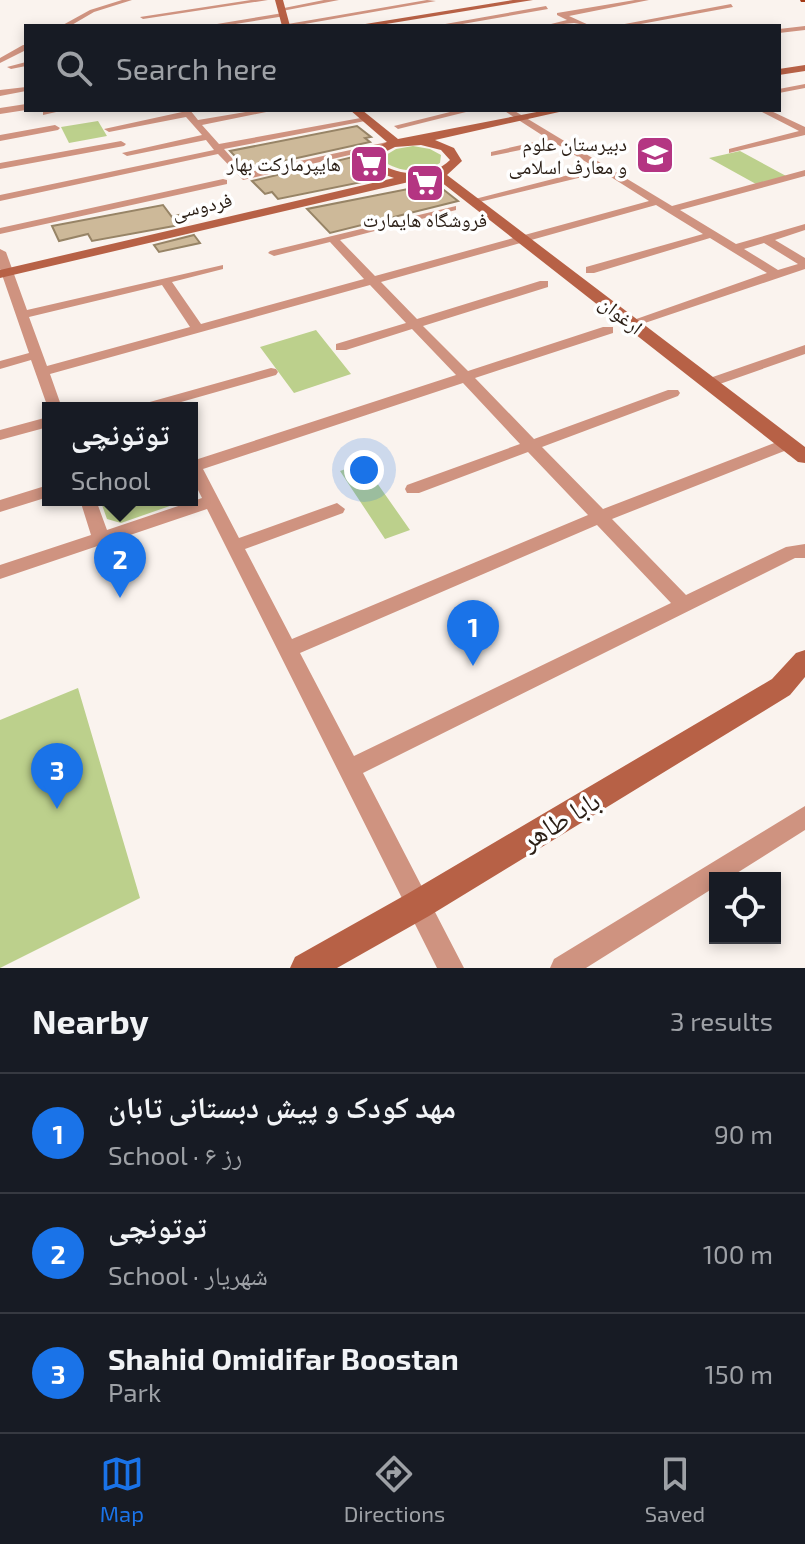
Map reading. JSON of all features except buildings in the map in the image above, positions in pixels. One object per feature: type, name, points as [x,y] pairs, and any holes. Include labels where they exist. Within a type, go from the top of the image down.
[{"type":"street","points":[[143,17],[265,0]]},
{"type":"street","points":[[283,15],[336,0]]},
{"type":"street","points":[[371,24],[528,0],[583,24]]},
{"type":"street","points":[[561,15],[646,0]]},
{"type":"street","points":[[222,24],[432,1],[453,11]]},
{"type":"street","points":[[69,24],[92,11],[130,2],[150,24]]},
{"type":"street","points":[[629,24],[731,6]]},
{"type":"street","points":[[450,24],[546,8]]},
{"type":"street","points":[[559,24],[576,21]]},
{"type":"street","points":[[781,31],[805,28]]},
{"type":"street","points":[[0,61],[24,48]]},
{"type":"street","points":[[11,67],[24,64]]},
{"type":"street","points":[[781,72],[805,68]]},
{"type":"street","points":[[781,91],[805,86]]},
{"type":"street","points":[[0,93],[24,89]]},
{"type":"street","points":[[0,111],[24,107]]},
{"type":"street","points":[[46,113],[51,112]]},
{"type":"street","points":[[109,129],[186,112],[243,177],[552,112]]},
{"type":"street","points":[[196,123],[260,112]]},
{"type":"street","points":[[357,112],[391,144]]},
{"type":"street","points":[[398,126],[461,112]]},
{"type":"street","points":[[510,112],[777,274]]},
{"type":"street","points":[[766,112],[805,131]]},
{"type":"street","points":[[783,120],[805,114]]},
{"type":"street","points":[[0,198],[366,120]]},
{"type":"street","points":[[0,138],[55,128]]},
{"type":"street","points":[[732,151],[805,131]]},
{"type":"street","points":[[0,166],[208,137]]},
{"type":"street","points":[[494,154],[557,140]]},
{"type":"street","points":[[415,141],[437,144],[456,156],[453,166],[438,174]]},
{"type":"street","points":[[391,144],[373,154],[373,164],[389,173],[414,177]]},
{"type":"street","points":[[475,202],[605,169]]},
{"type":"street","points":[[672,209],[805,173]]},
{"type":"street","name":"فردوسی","points":[[4,274],[414,177],[438,174]]},
{"type":"street","name":"ارغوان","points":[[438,174],[800,454]]},
{"type":"street","points":[[0,231],[223,182]]},
{"type":"street","points":[[109,195],[116,205]]},
{"type":"street","points":[[42,372],[659,201]]},
{"type":"street","points":[[274,253],[452,208]]},
{"type":"street","points":[[735,248],[805,227]]},
{"type":"street","points":[[590,270],[713,234]]},
{"type":"street","points":[[333,239],[684,605]]},
{"type":"street","points":[[766,239],[805,264]]},
{"type":"street","points":[[0,252],[4,274],[53,402]]},
{"type":"street","points":[[631,323],[805,264]]},
{"type":"street","points":[[22,315],[219,267]]},
{"type":"street","points":[[165,280],[195,325]]},
{"type":"street","points":[[341,347],[544,284]]},
{"type":"street","points":[[198,465],[608,330]]},
{"type":"street","points":[[709,383],[805,349]]},
{"type":"street","points":[[0,365],[36,355]]},
{"type":"street","points":[[165,402],[271,372]]},
{"type":"street","points":[[413,489],[673,393]]},
{"type":"street","points":[[0,435],[42,424]]},
{"type":"street","points":[[288,649],[600,517],[800,454]]},
{"type":"street","points":[[198,476],[451,968]]},
{"type":"street","points":[[0,506],[42,493]]},
{"type":"street","points":[[198,506],[212,501]]},
{"type":"street","points":[[91,506],[101,538]]},
{"type":"street","points":[[0,572],[197,506]]},
{"type":"street","points":[[235,546],[337,509]]},
{"type":"street","points":[[349,769],[792,552],[805,551]]},
{"type":"street","name":"بابا طاهر","points":[[306,968],[793,684],[805,660]]},
{"type":"street","points":[[563,968],[805,817]]},
{"type":"green space","points":[[98,121],[107,136],[69,143],[61,127]]},
{"type":"green space","points":[[413,146],[441,155],[440,163],[427,169],[413,170],[399,169],[386,163],[386,155],[396,149]]},
{"type":"green space","points":[[740,151],[788,177],[756,184],[709,158]]},
{"type":"green space","points":[[316,330],[351,374],[294,393],[260,347]]},
{"type":"green space","points":[[363,463],[410,530],[385,539],[340,471]]},
{"type":"green space","points":[[102,506],[170,506],[121,523],[107,519]]},
{"type":"green space","points":[[78,688],[140,898],[0,968],[0,720]]},
{"type":"place","name":"دبیرستان علوم و معارف اسلامی","points":[[655,155]]},
{"type":"place","name":"هایپرمارکت بهار","points":[[369,164]]},
{"type":"place","name":"فروشگاه هایمارت","points":[[425,183]]},
{"type":"place","name":"توتونچی","points":[[120,598]]},
{"type":"place","name":"مهد کودک و پیش دبستانی تابان","points":[[473,666]]},
{"type":"place","name":"Shahid Omidifar Boostan","points":[[57,809]]}]
